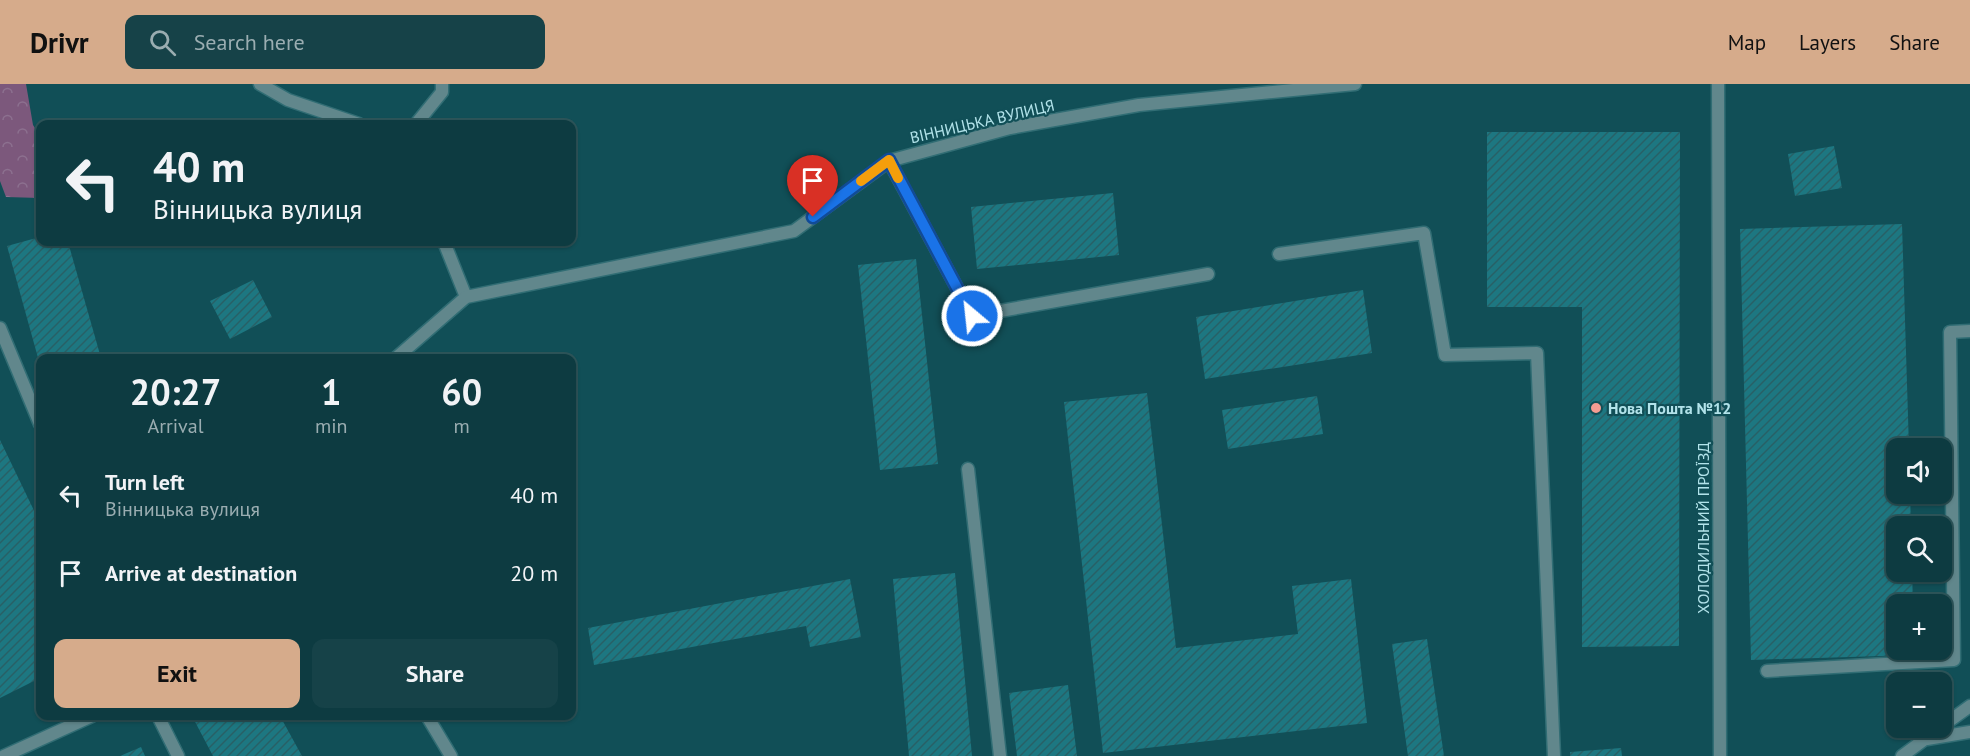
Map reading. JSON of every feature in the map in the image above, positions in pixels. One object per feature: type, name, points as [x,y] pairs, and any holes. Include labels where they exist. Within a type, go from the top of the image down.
[{"type":"street","points":[[260,84],[288,100],[347,120]]},
{"type":"street","points":[[419,120],[442,92],[442,84]]},
{"type":"street","name":"ВІННИЦЬКА ВУЛИЦЯ","points":[[466,297],[794,231],[889,160],[1010,128],[1139,105],[1355,84]]},
{"type":"street","name":"ХОЛОДИЛЬНИЙ ПРОЇЗД","points":[[1718,84],[1720,756]]},
{"type":"street","points":[[889,160],[972,316],[1208,274]]},
{"type":"street","points":[[1279,254],[1424,233],[1445,355],[1537,353],[1554,756]]},
{"type":"street","points":[[401,354],[466,297],[446,246]]},
{"type":"street","points":[[0,328],[36,414]]},
{"type":"street","points":[[1767,672],[1954,660],[1950,332],[1970,331]]},
{"type":"street","points":[[968,469],[1000,756]]},
{"type":"street","points":[[1952,719],[1970,706]]},
{"type":"street","points":[[4,756],[83,720]]},
{"type":"street","points":[[160,720],[178,756]]},
{"type":"street","points":[[429,720],[451,756]]},
{"type":"street","points":[[1902,756],[1924,739],[1970,732]]},
{"type":"green space","points":[[0,84],[26,84],[33,125],[36,130],[36,198],[6,197],[0,181]]},
{"type":"building","points":[[1487,132],[1680,132],[1679,646],[1582,647],[1582,307],[1487,307]]},
{"type":"building","points":[[1834,146],[1842,188],[1795,196],[1788,154]]},
{"type":"building","points":[[1113,193],[1119,255],[977,269],[971,207]]},
{"type":"building","points":[[1902,224],[1909,438],[1886,438],[1886,504],[1910,504],[1911,516],[1886,516],[1886,582],[1912,582],[1913,594],[1886,594],[1886,656],[1751,660],[1740,229]]},
{"type":"building","points":[[36,238],[36,246],[69,246],[100,354],[37,354],[7,246]]},
{"type":"building","points":[[916,259],[938,464],[880,470],[858,265]]},
{"type":"building","points":[[253,280],[272,317],[230,339],[210,301]]},
{"type":"building","points":[[1363,290],[1372,353],[1205,379],[1196,317]]},
{"type":"building","points":[[1147,393],[1176,648],[1298,634],[1292,586],[1351,579],[1367,723],[1103,753],[1064,402]]},
{"type":"building","points":[[1317,396],[1323,434],[1228,449],[1222,410]]},
{"type":"building","points":[[0,440],[36,515],[36,680],[0,698]]},
{"type":"building","points":[[955,573],[972,756],[909,756],[893,579]]},
{"type":"building","points":[[850,579],[861,637],[810,647],[806,626],[594,665],[588,628]]},
{"type":"building","points":[[1427,639],[1444,756],[1408,756],[1392,644]]},
{"type":"building","points":[[1068,685],[1077,756],[1017,756],[1009,693]]},
{"type":"building","points":[[194,720],[282,720],[302,756],[213,756]]},
{"type":"building","points":[[141,747],[145,756],[120,756]]},
{"type":"building","points":[[1621,748],[1622,756],[1570,756],[1570,752]]},
{"type":"slow traffic","points":[[861,181],[889,160],[898,178]]},
{"type":"place","name":"Нова Пошта №12","points":[[1596,408]]},
{"type":"route","points":[[813,217],[889,160],[972,316]]}]
